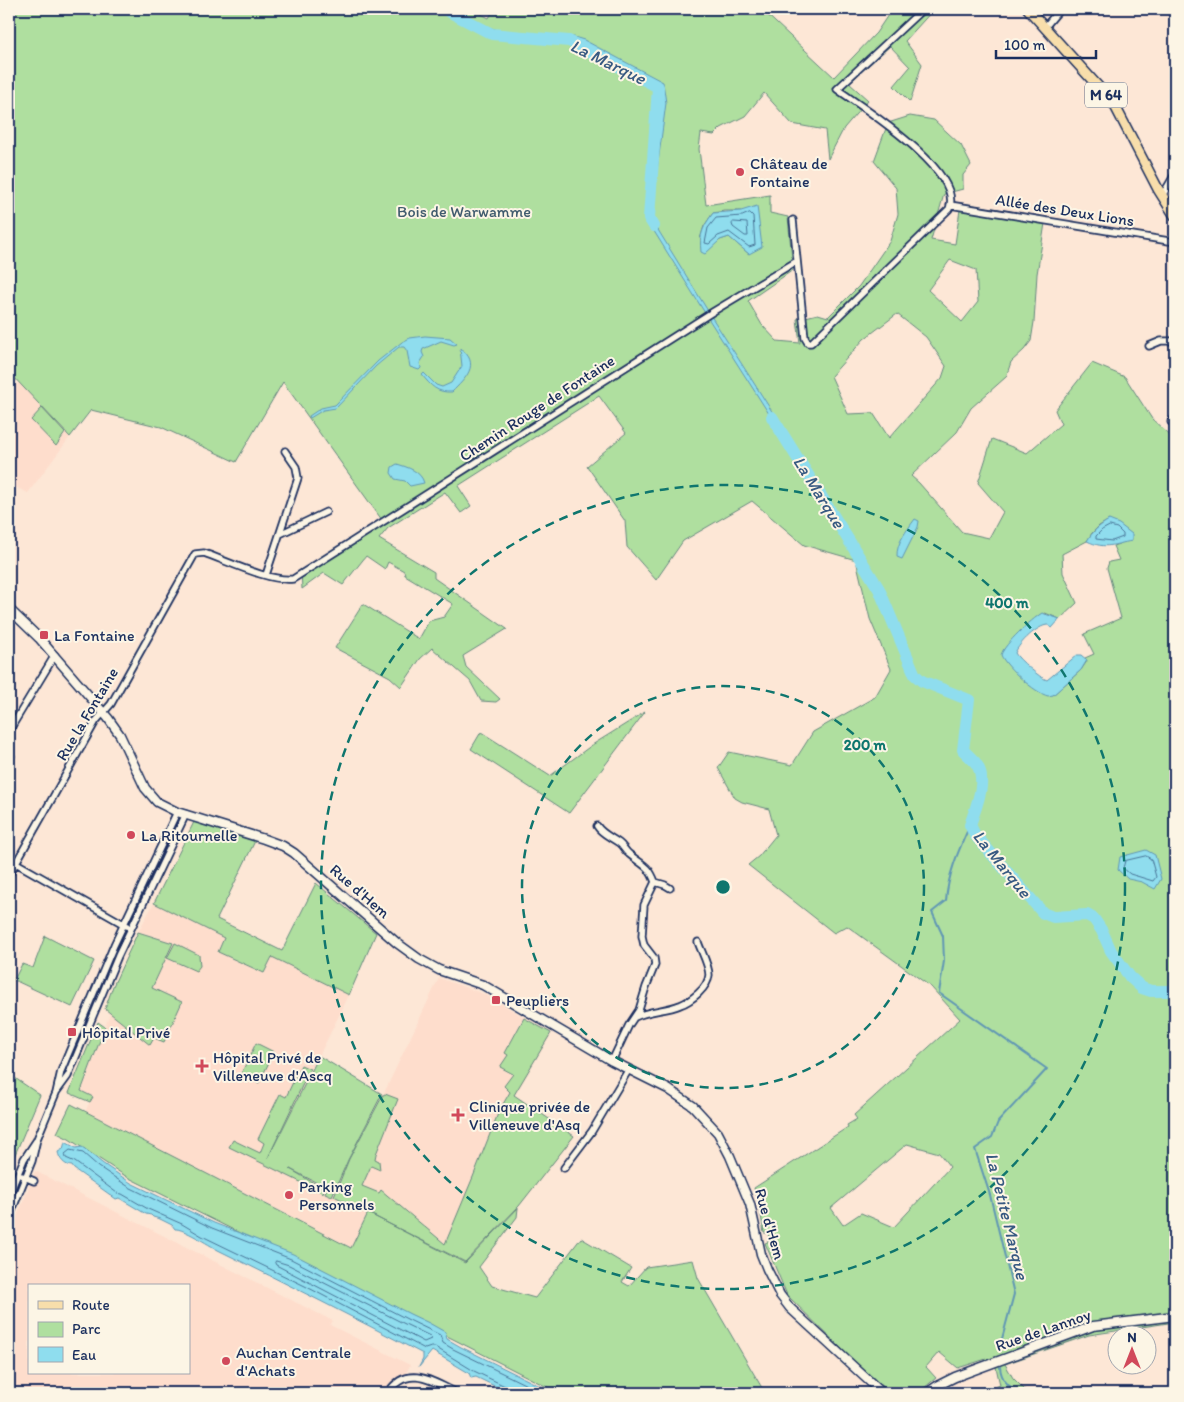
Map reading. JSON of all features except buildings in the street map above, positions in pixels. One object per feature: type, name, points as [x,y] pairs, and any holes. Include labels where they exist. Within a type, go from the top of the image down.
[{"type":"main road","name":"M 64","points":[[1028,9],[1114,104],[1162,196],[1175,216]]},
{"type":"street","points":[[793,220],[805,338],[808,343],[811,343],[943,216],[950,205],[951,196],[948,188],[928,159],[885,124],[837,89],[924,9]]},
{"type":"street","points":[[1045,27],[1060,9]]},
{"type":"street","points":[[1162,196],[1175,174]]},
{"type":"street","name":"Allée des Deux Lions","points":[[950,205],[1175,242]]},
{"type":"street","name":"Chemin Rouge de Fontaine","points":[[294,579],[714,311],[797,261]]},
{"type":"street","points":[[1149,346],[1161,341],[1175,341]]},
{"type":"street","points":[[266,575],[298,478],[296,467],[285,451]]},
{"type":"street","points":[[280,534],[326,512]]},
{"type":"street","name":"Rue la Fontaine","points":[[9,875],[96,721],[111,704],[195,554],[204,553],[284,580],[294,579]]},
{"type":"street","name":"Rue d'Hem","points":[[9,609],[35,633],[104,712],[120,735],[148,792],[160,804],[177,812],[283,846],[294,853],[419,959],[439,970],[483,985],[612,1061],[685,1099],[713,1126],[726,1146],[753,1211],[764,1262],[784,1301],[882,1393]]},
{"type":"street","points":[[9,731],[55,655]]},
{"type":"street","points":[[9,1218],[34,1155],[37,1139],[56,1092],[61,1071],[124,924],[177,812]]},
{"type":"street","points":[[56,1092],[68,1076],[131,928],[186,814]]},
{"type":"street","points":[[597,826],[645,866],[651,872],[655,882],[644,905],[642,936],[644,945],[654,958],[655,965],[635,1017],[629,1025],[612,1061]]},
{"type":"street","points":[[9,860],[131,928]]},
{"type":"street","points":[[655,882],[670,888]]},
{"type":"street","points":[[635,1017],[648,1012],[681,1005],[694,997],[703,988],[709,975],[698,942]]},
{"type":"street","points":[[564,1168],[592,1131],[629,1069]]},
{"type":"street","points":[[9,1195],[27,1154],[37,1139]]},
{"type":"street","points":[[18,1174],[34,1181]]},
{"type":"street","name":"Rue de Lannoy","points":[[927,1393],[955,1377],[1077,1331],[1104,1324],[1175,1316]]},
{"type":"street","points":[[388,1393],[399,1381],[414,1376],[427,1378],[457,1393]]},
{"type":"street","points":[[73,1393],[81,1391],[89,1393]]},
{"type":"shaded area","points":[[20,382],[70,437],[28,493],[9,484],[9,390]]},
{"type":"shaded area","points":[[154,903],[224,938],[218,952],[264,973],[272,956],[349,995],[269,1158],[327,1188],[326,1193],[332,1196],[439,978],[484,994],[552,1033],[515,1095],[575,1136],[518,1208],[465,1263],[368,1213],[352,1248],[85,1112],[92,1097],[81,1091],[110,1013],[104,1009],[113,986],[145,1002],[173,943],[138,932]]},
{"type":"shaded area","name":"Auchan Centrale d'Achats","points":[[35,1171],[333,1321],[330,1325],[410,1365],[396,1393],[9,1393],[9,1237]]},
{"type":"green space","name":"Bois de Warwamme","points":[[9,9],[471,9],[489,18],[494,9],[761,9],[834,77],[876,33],[892,9],[934,9],[905,41],[922,64],[910,102],[894,86],[910,67],[890,46],[849,83],[868,100],[844,128],[828,159],[825,130],[792,124],[764,93],[745,116],[721,128],[714,135],[701,133],[699,149],[706,205],[770,195],[770,213],[788,217],[793,270],[748,301],[762,325],[777,341],[800,343],[797,319],[818,314],[828,317],[859,286],[890,241],[898,214],[896,188],[874,161],[888,123],[910,116],[934,120],[961,145],[971,165],[963,175],[963,189],[944,194],[931,240],[955,244],[961,203],[1046,217],[1037,274],[1031,341],[1011,362],[1006,377],[971,408],[957,432],[911,476],[962,532],[989,538],[1003,512],[978,483],[992,439],[1027,453],[1061,424],[1055,410],[1092,363],[1125,377],[1152,419],[1175,440],[1175,1322],[1156,1325],[1106,1324],[1106,1332],[1089,1335],[1005,1364],[1013,1378],[1028,1393],[982,1393],[1000,1385],[996,1367],[986,1359],[958,1368],[939,1352],[926,1367],[936,1378],[918,1393],[891,1393],[857,1364],[787,1295],[765,1243],[770,1241],[768,1233],[764,1233],[754,1188],[848,1127],[847,1125],[857,1119],[854,1115],[960,1019],[931,987],[847,926],[834,933],[748,865],[759,856],[776,835],[769,809],[742,802],[735,798],[718,768],[729,752],[792,765],[813,732],[875,697],[891,669],[870,619],[856,560],[804,545],[752,501],[683,541],[656,580],[627,547],[625,521],[587,466],[626,433],[599,396],[458,486],[471,506],[461,513],[445,492],[388,528],[379,539],[434,572],[434,578],[507,629],[463,656],[466,667],[500,699],[496,702],[481,701],[470,681],[432,648],[420,659],[401,687],[390,677],[335,648],[363,604],[419,639],[429,621],[444,617],[453,604],[405,575],[404,571],[388,562],[385,569],[366,556],[343,585],[324,573],[302,589],[301,570],[382,520],[283,382],[236,462],[161,427],[91,410],[70,437],[9,372]],"holes":[[[741,211],[749,254],[729,237],[720,240],[700,239],[704,226],[713,213]],[[950,260],[976,270],[978,302],[962,322],[928,290]],[[897,314],[926,337],[946,366],[942,378],[889,438],[873,413],[848,414],[831,376],[864,339]],[[1109,520],[1124,542],[1113,546],[1119,560],[1109,562],[1107,568],[1121,618],[1084,634],[1094,654],[1085,658],[1087,661],[1081,670],[1053,695],[1029,685],[1017,673],[1003,650],[1039,615],[1045,613],[1060,619],[1077,603],[1063,573],[1062,554],[1087,541],[1099,526]],[[907,1144],[939,1153],[950,1167],[894,1227],[861,1213],[843,1225],[831,1208]]]},
{"type":"green space","points":[[42,408],[65,433],[56,446],[31,420]]},
{"type":"green space","points":[[645,712],[569,813],[471,749],[481,732],[550,776],[592,745]]},
{"type":"green space","points":[[194,822],[255,841],[217,919],[282,951],[316,883],[376,933],[349,995],[272,957],[264,973],[218,952],[224,938],[154,903]]},
{"type":"green space","points":[[138,932],[173,943],[152,988],[182,1002],[164,1042],[154,1038],[150,1045],[105,1009],[113,986]]},
{"type":"green space","points":[[45,936],[94,961],[72,1007],[14,980],[22,964],[33,968]]},
{"type":"green space","points":[[175,943],[199,955],[200,966],[196,971],[167,958]]},
{"type":"green space","points":[[524,1018],[551,1033],[514,1095],[574,1136],[519,1206],[465,1262],[334,1196],[349,1159],[383,1095],[398,1099],[376,1154],[375,1159],[379,1161],[380,1170],[371,1166],[362,1186],[379,1193],[381,1190],[445,1244],[499,1111],[510,1092],[504,1086],[513,1074],[500,1067],[508,1055],[505,1053]]},
{"type":"green space","points":[[98,1022],[105,1027],[81,1091],[93,1097],[90,1102],[69,1093]]},
{"type":"green space","points":[[256,1043],[274,1052],[259,1083],[241,1074]]},
{"type":"green space","points":[[319,1056],[382,1094],[332,1196],[325,1193],[327,1188],[290,1169],[324,1189],[323,1193],[229,1147],[233,1140],[260,1153],[264,1143],[258,1139],[280,1094],[286,1097],[301,1065],[310,1069],[268,1158]]},
{"type":"green space","points":[[9,1074],[40,1095],[9,1169]]},
{"type":"green space","points":[[71,1104],[351,1248],[368,1213],[465,1263],[518,1208],[517,1217],[479,1267],[492,1286],[535,1298],[581,1238],[631,1268],[622,1282],[629,1286],[646,1267],[693,1260],[698,1278],[765,1393],[559,1393],[127,1177],[57,1133]]},
{"type":"water","points":[[450,9],[466,13],[483,25],[498,30],[530,35],[574,37],[584,40],[663,82],[666,103],[656,178],[648,204],[655,225],[708,311],[705,313],[652,228],[646,206],[661,100],[659,86],[574,41],[497,35],[472,23]]},
{"type":"water","points":[[757,206],[762,247],[749,254],[729,237],[720,240],[705,254],[701,252],[702,231],[713,213],[741,211]]},
{"type":"water","points":[[711,316],[872,568],[883,591],[879,593],[864,563],[708,318]]},
{"type":"water","points":[[425,336],[450,338],[457,344],[454,345],[441,341],[423,349],[424,357],[420,363],[421,368],[419,370],[410,367],[407,351],[404,347],[399,347],[376,366],[336,408],[323,410],[310,418],[309,416],[321,408],[335,405],[378,361],[402,342],[410,338]]},
{"type":"water","points":[[460,348],[467,354],[470,360],[471,366],[466,377],[452,392],[435,388],[422,375],[424,373],[436,385],[442,387],[451,383],[462,366]]},
{"type":"water","points":[[397,464],[409,468],[420,475],[424,483],[410,486],[405,481],[395,479],[391,473],[392,467]]},
{"type":"water","points":[[915,519],[919,521],[918,527],[902,559],[897,557],[898,547]]},
{"type":"water","points":[[1109,520],[1119,524],[1132,534],[1132,541],[1105,546],[1087,541],[1096,529]]},
{"type":"water","points":[[1042,613],[1060,619],[1052,628],[1048,625],[1039,628],[1025,640],[1015,653],[1020,659],[1047,680],[1077,655],[1081,655],[1087,660],[1081,670],[1053,695],[1048,696],[1042,694],[1021,679],[1001,655],[1013,638]]},
{"type":"water","points":[[1146,850],[1155,855],[1161,879],[1155,889],[1142,882],[1128,879],[1118,870],[1120,857]]},
{"type":"water","points":[[65,1142],[76,1148],[82,1147],[131,1183],[214,1223],[293,1254],[429,1323],[445,1332],[447,1339],[461,1347],[554,1393],[509,1393],[476,1377],[471,1378],[469,1373],[432,1351],[419,1367],[423,1354],[190,1234],[175,1229],[172,1225],[146,1214],[119,1198],[116,1199],[72,1166],[63,1162],[58,1152],[63,1149]]},
{"type":"waterway","name":"La Marque","points":[[444,9],[492,34],[569,41],[658,87],[649,218],[654,226]]},
{"type":"waterway","name":"La Marque","points":[[772,417],[879,589],[915,675],[922,681],[969,700],[963,750],[975,762],[981,776],[980,793],[970,825],[975,835],[1043,913],[1053,917],[1087,915],[1094,919],[1111,951],[1130,977],[1142,988],[1151,991],[1175,991]]},
{"type":"waterway","name":"La Petite Marque","points":[[970,825],[952,871],[946,901],[932,912],[943,936],[944,961],[939,993],[1047,1069],[998,1122],[992,1137],[975,1149],[990,1195],[1014,1294],[999,1350]]},
{"type":"waterway","name":"La Petite Marque","points":[[1000,1367],[1006,1383],[1020,1393]]},
{"type":"place","name":"Château de Fontaine","points":[[740,172]]},
{"type":"place","name":"La Fontaine","points":[[44,635]]},
{"type":"place","name":"La Ritournelle","points":[[131,835]]},
{"type":"place","name":"Peupliers","points":[[496,1000]]},
{"type":"place","name":"Hôpital Privé","points":[[72,1032]]},
{"type":"place","name":"Hôpital Privé de Villeneuve d'Ascq","points":[[202,1066]]},
{"type":"place","name":"Clinique privée de Villeneuve d'Asq","points":[[458,1115]]},
{"type":"place","name":"Parking Personnels","points":[[289,1195]]},
{"type":"place","name":"Auchan Centrale d'Achats","points":[[226,1361]]}]
